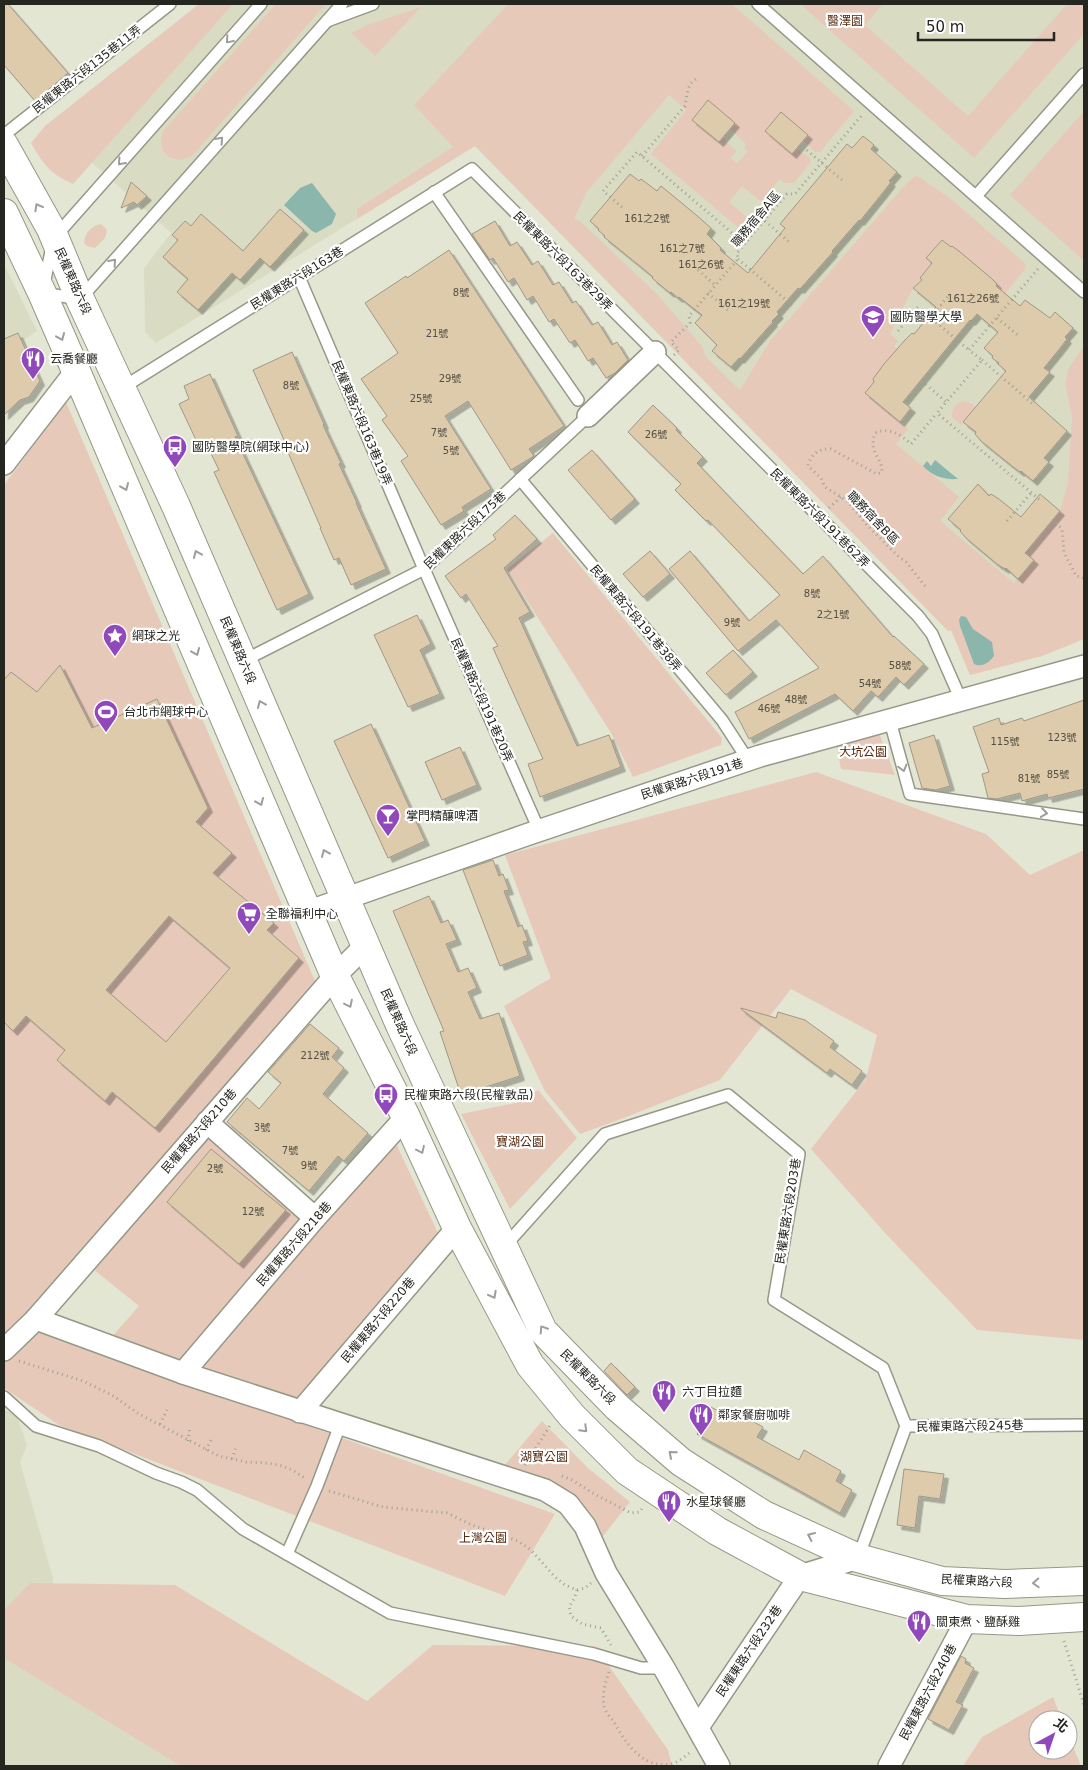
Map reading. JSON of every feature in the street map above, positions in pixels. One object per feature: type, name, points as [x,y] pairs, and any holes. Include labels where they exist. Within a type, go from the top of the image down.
[{"type":"main road","name":"民權東路六段","points":[[4,145],[51,229],[80,299],[176,506],[400,1025],[543,1331],[617,1407],[681,1462],[764,1516],[858,1558],[942,1581],[1005,1584],[1084,1581]]},
{"type":"main road","points":[[4,213],[76,370],[306,912],[335,976],[406,1117],[457,1228],[530,1365],[572,1416],[627,1471],[717,1530],[800,1576],[967,1618],[1019,1621],[1084,1617]]},
{"type":"street","name":"民權東路六段175巷","points":[[583,408],[655,352]]},
{"type":"street","points":[[4,464],[76,370]]},
{"type":"street","name":"民權東路六段191巷","points":[[306,912],[539,830],[748,760],[1084,666]]},
{"type":"street","name":"民權東路六段210巷","points":[[4,1350],[36,1319],[335,976],[365,946]]},
{"type":"street","name":"民權東路六段218巷","points":[[183,1373],[315,1218],[406,1117]]},
{"type":"street","points":[[207,1122],[315,1218]]},
{"type":"street","name":"民權東路六段220巷","points":[[300,1412],[457,1228]]},
{"type":"street","points":[[36,1319],[183,1373],[545,1490],[568,1504],[585,1526],[606,1573],[664,1668],[718,1766]]},
{"type":"street","points":[[800,1576],[858,1558]]},
{"type":"street","name":"民權東路六段232巷","points":[[701,1735],[800,1576]]},
{"type":"street","name":"民權東路六段240巷","points":[[889,1766],[967,1618]]},
{"type":"lane","name":"民權東路六段135巷11弄","points":[[4,135],[170,4]]},
{"type":"lane","points":[[261,4],[54,238],[42,293],[80,299],[342,4]]},
{"type":"lane","points":[[326,22],[373,4]]},
{"type":"lane","points":[[758,4],[1084,292]]},
{"type":"lane","points":[[976,196],[1084,74]]},
{"type":"lane","name":"民權東路六段163巷","points":[[122,388],[472,169]]},
{"type":"lane","name":"民權東路六段163巷29弄","points":[[472,169],[655,352]]},
{"type":"lane","points":[[434,192],[583,408]]},
{"type":"lane","name":"民權東路六段163巷19弄","points":[[299,277],[424,570]]},
{"type":"lane","name":"民權東路六段191巷62弄","points":[[655,352],[918,616],[932,634],[961,700]]},
{"type":"lane","name":"民權東路六段175巷","points":[[243,660],[424,570],[520,479],[583,408]]},
{"type":"lane","name":"民權東路六段191巷38弄","points":[[520,479],[722,720],[748,760]]},
{"type":"lane","name":"民權東路六段191巷20弄","points":[[424,570],[539,830]]},
{"type":"lane","points":[[890,720],[910,794],[1084,819]]},
{"type":"lane","name":"民權東路六段203巷","points":[[503,1248],[605,1134],[728,1095],[799,1154],[774,1300],[883,1368],[906,1426]]},
{"type":"lane","points":[[4,1398],[36,1426],[99,1446],[197,1490],[243,1529],[390,1613],[594,1654],[641,1668],[664,1668]]},
{"type":"lane","points":[[287,1554],[317,1486],[340,1424]]},
{"type":"lane","name":"民權東路六段245巷","points":[[858,1558],[906,1426],[1084,1425]]},
{"type":"path","points":[[642,156],[685,106],[688,89],[696,79]]},
{"type":"path","name":"職務宿舍A區","points":[[679,350],[671,342],[690,323],[689,316],[738,259],[737,253],[787,194],[795,194],[871,104]]},
{"type":"path","points":[[803,147],[842,180]]},
{"type":"path","points":[[622,207],[603,191],[637,152],[745,244]]},
{"type":"path","points":[[765,221],[789,242]]},
{"type":"path","points":[[738,259],[792,305]]},
{"type":"path","points":[[969,350],[1047,259]]},
{"type":"path","points":[[698,270],[715,285]]},
{"type":"path","points":[[708,293],[730,312]]},
{"type":"path","points":[[931,317],[950,294]]},
{"type":"path","points":[[898,331],[918,307],[1034,405]]},
{"type":"path","points":[[997,318],[1019,336]]},
{"type":"path","name":"職務宿舍B區","points":[[925,586],[906,562],[867,525],[847,501],[825,487],[821,478],[808,466],[809,461],[818,451],[824,448],[831,449],[878,474],[882,472],[883,469],[872,443],[875,433],[881,430],[892,431],[903,436],[911,444],[982,360]]},
{"type":"path","points":[[922,381],[946,402]]},
{"type":"path","points":[[937,413],[1040,500]]},
{"type":"path","points":[[1007,521],[1031,493]]},
{"type":"path","points":[[1053,519],[1062,529],[1064,552],[1076,576],[1084,578]]},
{"type":"path","points":[[515,1480],[563,1405]]},
{"type":"path","points":[[160,1424],[167,1410]]},
{"type":"path","points":[[188,1441],[190,1428]]},
{"type":"path","points":[[206,1450],[211,1440]]},
{"type":"path","points":[[232,1459],[236,1448]]},
{"type":"path","points":[[557,1474],[572,1480],[631,1513],[640,1512],[655,1490]]},
{"type":"path","points":[[577,1590],[569,1607],[571,1616],[582,1624],[600,1628],[606,1634],[615,1654],[606,1682],[604,1697],[606,1709],[623,1739],[644,1760],[669,1764],[676,1763],[701,1735]]},
{"type":"path","points":[[1057,1619],[1084,1705]]},
{"type":"shaded area","name":"國防醫學大學","points":[[206,4],[1084,4],[1084,639],[1042,656],[970,675],[951,630],[948,631],[475,146],[156,343],[145,332],[144,268],[171,233],[90,161]]},
{"type":"shaded area","points":[[4,264],[37,331],[4,353]]},
{"type":"shaded area","points":[[4,1410],[16,1414],[27,1445],[20,1462],[53,1578],[51,1644],[226,1766],[4,1766]]},
{"type":"green space","points":[[199,4],[233,4],[73,184],[58,176],[43,163],[31,143],[45,126]]},
{"type":"green space","points":[[276,4],[326,4],[192,156],[178,160],[167,155],[161,145],[163,131]]},
{"type":"green space","points":[[508,4],[732,4],[854,111],[820,152],[815,152],[803,140],[808,134],[781,112],[796,148],[810,158],[811,162],[794,183],[785,183],[779,179],[770,191],[771,196],[764,204],[742,186],[729,202],[750,220],[743,229],[740,229],[651,154],[686,110],[669,95],[586,193],[574,219],[581,222],[657,294],[702,346],[706,357],[740,390],[770,341],[906,184],[916,175],[950,198],[1026,264],[1025,269],[1005,294],[995,287],[990,277],[984,272],[983,274],[952,246],[950,248],[941,240],[926,258],[934,264],[920,277],[922,280],[913,288],[890,334],[898,341],[894,346],[899,351],[889,359],[865,393],[908,429],[896,444],[959,497],[940,521],[1014,583],[1034,560],[1023,552],[1060,511],[1068,482],[1072,417],[1065,384],[1068,369],[1084,346],[1084,639],[1042,656],[970,675],[951,630],[948,631],[475,146],[357,219],[357,209],[453,147],[414,105]],"holes":[[[708,101],[729,128],[745,143],[745,149],[748,151],[737,163],[731,158],[737,151],[725,141],[726,139],[723,136],[718,142],[692,120]]]},
{"type":"green space","name":"醫澤園","points":[[800,4],[883,4],[865,25],[968,116],[1067,4],[1084,4],[1084,34],[974,158]]},
{"type":"green space","points":[[421,7],[375,56],[351,33],[367,25]]},
{"type":"green space","points":[[1084,111],[1084,261],[1010,195]]},
{"type":"green space","points":[[101,224],[107,230],[105,238],[95,248],[87,246],[84,240],[87,233],[95,226]]},
{"type":"green space","points":[[964,401],[976,407],[961,425],[952,417],[952,414],[956,405]]},
{"type":"green space","name":"台北市網球中心","points":[[66,402],[315,981],[20,1323],[555,1514],[505,1596],[59,1425],[4,1388],[4,485]]},
{"type":"green space","points":[[553,533],[722,738],[721,745],[633,777],[611,733],[507,569]]},
{"type":"green space","name":"大坑公園","points":[[876,725],[895,775],[841,769],[836,743]]},
{"type":"green space","points":[[816,772],[986,834],[1030,875],[1084,850],[1084,1340],[977,1330],[886,1234],[811,1149],[866,1079],[877,1035],[791,989],[720,1080],[580,1134],[545,1091],[504,1006],[551,978],[505,855]]},
{"type":"green space","name":"寶湖公園","points":[[538,1090],[577,1138],[510,1209],[461,1114],[515,1103]]},
{"type":"green space","points":[[211,1133],[303,1215],[178,1362],[110,1339],[139,1306],[93,1269]]},
{"type":"green space","points":[[391,1133],[438,1233],[297,1404],[191,1367]]},
{"type":"green space","name":"湖寶公園","points":[[542,1421],[588,1468],[630,1502],[600,1540],[504,1466]]},
{"type":"green space","points":[[30,1583],[175,1585],[367,1701],[433,1645],[595,1646],[668,1750],[672,1766],[181,1766],[4,1658],[4,1610]]},
{"type":"green space","points":[[1053,1697],[1058,1710],[1030,1710]]},
{"type":"green space","points":[[1028,1711],[1028,1760],[1078,1759],[1081,1766],[963,1766],[982,1737]]},
{"type":"water","points":[[312,183],[336,214],[332,224],[316,233],[284,205],[300,188]]},
{"type":"water","points":[[935,460],[958,479],[939,477],[923,466],[927,461],[931,466]]},
{"type":"water","points":[[961,616],[966,617],[973,629],[992,642],[994,656],[986,664],[974,664],[960,626],[959,620]]},
{"type":"building","points":[[4,4],[8,4],[68,73],[35,101],[4,65]]},
{"type":"building","points":[[708,100],[735,123],[719,142],[692,120]]},
{"type":"building","points":[[781,112],[808,135],[792,154],[765,131]]},
{"type":"building","points":[[863,136],[874,145],[871,149],[897,172],[860,221],[800,289],[798,288],[777,312],[779,314],[773,322],[731,367],[712,351],[717,345],[695,323],[702,315],[652,278],[604,237],[599,229],[590,221],[630,174],[639,181],[641,179],[657,191],[661,186],[695,214],[711,228],[707,234],[721,248],[720,250],[748,273],[785,228],[780,224],[847,144],[852,148]]},
{"type":"building","points":[[131,182],[147,196],[137,205],[134,202],[121,208]]},
{"type":"building","points":[[280,209],[304,230],[270,267],[260,258],[240,280],[232,273],[198,310],[177,292],[188,279],[163,257],[178,240],[172,235],[185,221],[191,226],[201,214],[243,251]]},
{"type":"building","points":[[495,221],[510,246],[517,242],[532,265],[538,261],[553,285],[559,282],[572,303],[576,301],[592,325],[598,322],[612,345],[617,342],[628,360],[615,373],[606,378],[593,358],[588,361],[575,340],[570,343],[554,319],[549,322],[533,296],[527,300],[514,278],[508,282],[493,258],[490,260],[472,234]]},
{"type":"building","points":[[942,240],[960,252],[991,278],[997,284],[996,286],[1020,306],[1025,300],[1050,318],[1055,312],[1073,328],[1065,337],[1067,339],[1044,368],[1050,372],[1029,397],[1067,431],[1044,458],[1049,462],[1033,481],[981,441],[975,434],[976,432],[963,422],[1006,371],[984,348],[998,332],[977,314],[903,402],[911,408],[900,422],[865,393],[884,364],[912,333],[915,333],[936,307],[913,288],[922,280],[920,278],[932,263],[926,258]]},
{"type":"building","points":[[449,250],[564,426],[529,449],[534,456],[511,470],[468,401],[445,416],[491,489],[462,507],[464,511],[441,525],[401,461],[408,456],[382,420],[387,416],[361,379],[398,353],[365,303]]},
{"type":"building","points":[[18,333],[40,381],[29,397],[20,400],[4,415],[4,339]]},
{"type":"building","points":[[292,352],[386,569],[351,585],[339,558],[334,560],[253,370]]},
{"type":"building","points":[[210,374],[238,436],[235,437],[309,594],[277,610],[214,472],[219,470],[204,439],[197,442],[179,404],[189,399],[184,386]]},
{"type":"building","points":[[653,405],[703,457],[697,463],[803,574],[823,556],[893,637],[924,664],[904,685],[896,677],[878,697],[871,691],[853,711],[835,694],[749,739],[735,712],[819,668],[776,620],[738,651],[669,569],[690,551],[749,621],[780,595],[708,520],[706,521],[675,490],[681,484],[628,432]]},
{"type":"building","points":[[592,450],[635,499],[611,520],[568,470]]},
{"type":"building","points":[[978,484],[989,496],[991,494],[999,499],[1021,517],[1040,494],[1060,511],[1025,553],[1034,560],[1018,579],[966,538],[961,530],[948,519]]},
{"type":"building","points":[[515,515],[537,539],[504,568],[530,612],[519,618],[577,746],[609,735],[621,767],[540,797],[528,764],[543,759],[493,648],[498,646],[466,594],[461,598],[445,576],[496,539],[493,535]]},
{"type":"building","points":[[650,551],[670,574],[643,597],[623,574]]},
{"type":"building","points":[[417,615],[431,644],[420,650],[440,694],[408,707],[374,635]]},
{"type":"building","points":[[733,650],[753,672],[726,695],[706,673]]},
{"type":"building","points":[[60,665],[92,728],[157,699],[208,808],[196,822],[232,853],[213,873],[274,923],[267,930],[299,958],[155,1128],[112,1092],[105,1101],[57,1060],[65,1050],[26,1016],[13,1031],[4,1022],[4,680],[11,672],[37,692]],"holes":[[[169,916],[230,968],[166,1042],[106,990]]]},
{"type":"building","points":[[1084,700],[1084,789],[1048,798],[1047,794],[1022,801],[1020,793],[997,799],[988,798],[982,774],[989,772],[973,727],[999,718],[1001,725],[1022,718],[1024,721]]},
{"type":"building","points":[[371,724],[425,841],[388,858],[334,741]]},
{"type":"building","points":[[934,735],[950,786],[936,790],[922,788],[909,743]]},
{"type":"building","points":[[460,747],[477,785],[442,800],[425,762]]},
{"type":"building","points":[[493,860],[499,876],[503,874],[509,890],[504,891],[518,927],[522,925],[528,941],[523,942],[528,955],[500,966],[463,870]]},
{"type":"building","points":[[429,896],[441,923],[448,920],[457,940],[446,944],[458,972],[468,968],[477,988],[468,992],[480,1019],[499,1013],[520,1076],[461,1095],[440,1032],[444,1031],[393,911]]},
{"type":"building","points":[[741,1008],[776,1018],[778,1012],[805,1020],[834,1041],[830,1047],[862,1071],[852,1085],[830,1069],[827,1073]]},
{"type":"building","points":[[310,1024],[339,1048],[332,1057],[344,1068],[323,1094],[368,1133],[344,1161],[338,1156],[309,1191],[227,1122],[247,1098],[259,1109],[281,1083],[268,1072]]},
{"type":"building","points":[[211,1149],[286,1210],[239,1264],[167,1202]]},
{"type":"building","points":[[611,1363],[635,1387],[627,1395],[604,1371]]},
{"type":"building","points":[[711,1407],[727,1416],[730,1409],[763,1427],[757,1437],[799,1460],[804,1450],[841,1471],[836,1481],[852,1490],[840,1513],[697,1434]]},
{"type":"building","points":[[904,1469],[944,1474],[940,1499],[919,1496],[915,1528],[897,1525]]},
{"type":"building","points":[[961,1656],[966,1659],[965,1663],[974,1668],[956,1702],[963,1705],[949,1730],[928,1719]]},
{"type":"place","name":"國防醫學大學","points":[[873,338]]},
{"type":"place","name":"云喬餐廳","points":[[33,380]]},
{"type":"place","name":"國防醫學院(網球中心)","points":[[175,468]]},
{"type":"place","name":"網球之光","points":[[115,657]]},
{"type":"place","name":"台北市網球中心","points":[[106,733]]},
{"type":"place","name":"掌門精釀啤酒","points":[[388,837]]},
{"type":"place","name":"全聯福利中心","points":[[249,935]]},
{"type":"place","name":"民權東路六段(民權敦品)","points":[[386,1116]]},
{"type":"place","name":"六丁目拉麵","points":[[664,1413]]},
{"type":"place","name":"鄰家餐廚咖啡","points":[[701,1436]]},
{"type":"place","name":"水星球餐廳","points":[[669,1523]]},
{"type":"place","name":"關東煮、鹽酥雞","points":[[919,1643]]},
{"type":"park label","name":"上灣公園","points":[[483,1538]]}]
